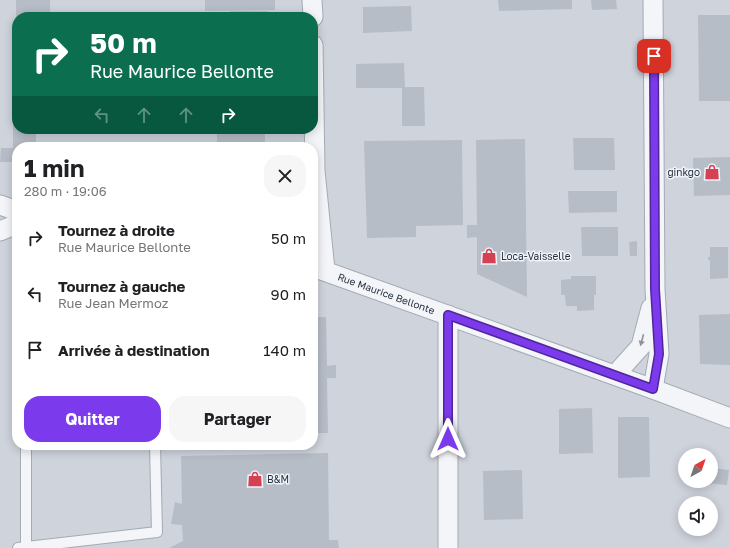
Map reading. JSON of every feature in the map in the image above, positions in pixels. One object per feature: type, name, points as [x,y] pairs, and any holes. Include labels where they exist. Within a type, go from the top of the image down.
[{"type":"street","points":[[312,0],[312,12]]},
{"type":"street","points":[[653,0],[655,289],[659,354],[653,389]]},
{"type":"street","points":[[0,205],[12,209]]},
{"type":"street","points":[[0,231],[12,226]]},
{"type":"street","points":[[318,249],[319,268]]},
{"type":"street","name":"Rue Maurice Bellonte","points":[[319,268],[615,375],[729,418]]},
{"type":"street","points":[[615,375],[641,346],[655,289]]},
{"type":"street","points":[[448,315],[448,548]]},
{"type":"lane","points":[[26,450],[22,548],[157,532],[155,450]]},
{"type":"shaded area","points":[[0,0],[730,0],[730,548],[0,548]]},
{"type":"building","points":[[16,0],[50,0],[50,12],[16,12]]},
{"type":"building","points":[[205,0],[275,0],[275,10],[205,11]]},
{"type":"building","points":[[498,0],[572,0],[572,9],[499,11]]},
{"type":"building","points":[[591,0],[616,0],[617,9],[592,10]]},
{"type":"building","points":[[411,6],[412,31],[363,33],[363,7]]},
{"type":"building","points":[[230,11],[268,11],[268,12]]},
{"type":"building","points":[[698,15],[730,15],[730,101],[699,101]]},
{"type":"building","points":[[404,63],[405,87],[424,87],[425,126],[402,126],[402,88],[356,88],[356,64]]},
{"type":"building","points":[[13,134],[36,134],[36,142],[13,142]]},
{"type":"building","points":[[217,134],[265,134],[265,142],[217,142]]},
{"type":"building","points":[[573,138],[614,138],[615,170],[574,170]]},
{"type":"building","points":[[525,139],[527,297],[477,274],[477,237],[467,238],[467,225],[477,225],[476,140]]},
{"type":"building","points":[[462,140],[463,225],[416,226],[416,237],[367,238],[364,141]]},
{"type":"building","points":[[1,148],[12,148],[12,162],[0,162]]},
{"type":"building","name":"ginkgo","points":[[730,157],[730,195],[694,196],[693,158]]},
{"type":"building","points":[[568,191],[617,191],[617,212],[569,213]]},
{"type":"building","points":[[581,227],[618,227],[618,256],[582,256]]},
{"type":"building","points":[[637,241],[637,256],[630,256],[629,242]]},
{"type":"building","points":[[710,247],[728,247],[728,278],[710,279],[710,260],[708,260],[708,257],[710,257]]},
{"type":"building","points":[[571,276],[596,276],[594,310],[577,311],[577,306],[566,306],[565,295],[561,295],[561,280],[571,279]]},
{"type":"building","points":[[730,314],[730,365],[700,364],[699,315]]},
{"type":"building","points":[[318,317],[326,317],[327,366],[336,365],[336,378],[327,378],[328,433],[318,433]]},
{"type":"building","points":[[592,408],[593,453],[559,454],[559,409]]},
{"type":"building","points":[[618,417],[649,417],[650,477],[618,478]]},
{"type":"building","name":"B&M","points":[[328,453],[329,540],[338,540],[339,548],[169,548],[183,541],[182,525],[171,524],[175,502],[182,504],[181,456]]},
{"type":"building","points":[[718,469],[729,470],[727,485],[718,484]]},
{"type":"building","points":[[522,470],[523,519],[484,520],[483,471]]},
{"type":"place","name":"ginkgo","points":[[712,172]]},
{"type":"place","name":"Loca-Vaisselle","points":[[489,256]]},
{"type":"place","name":"B&M","points":[[255,479]]},
{"type":"route","points":[[448,439],[448,315],[653,389],[659,354],[655,289],[654,56]]}]
